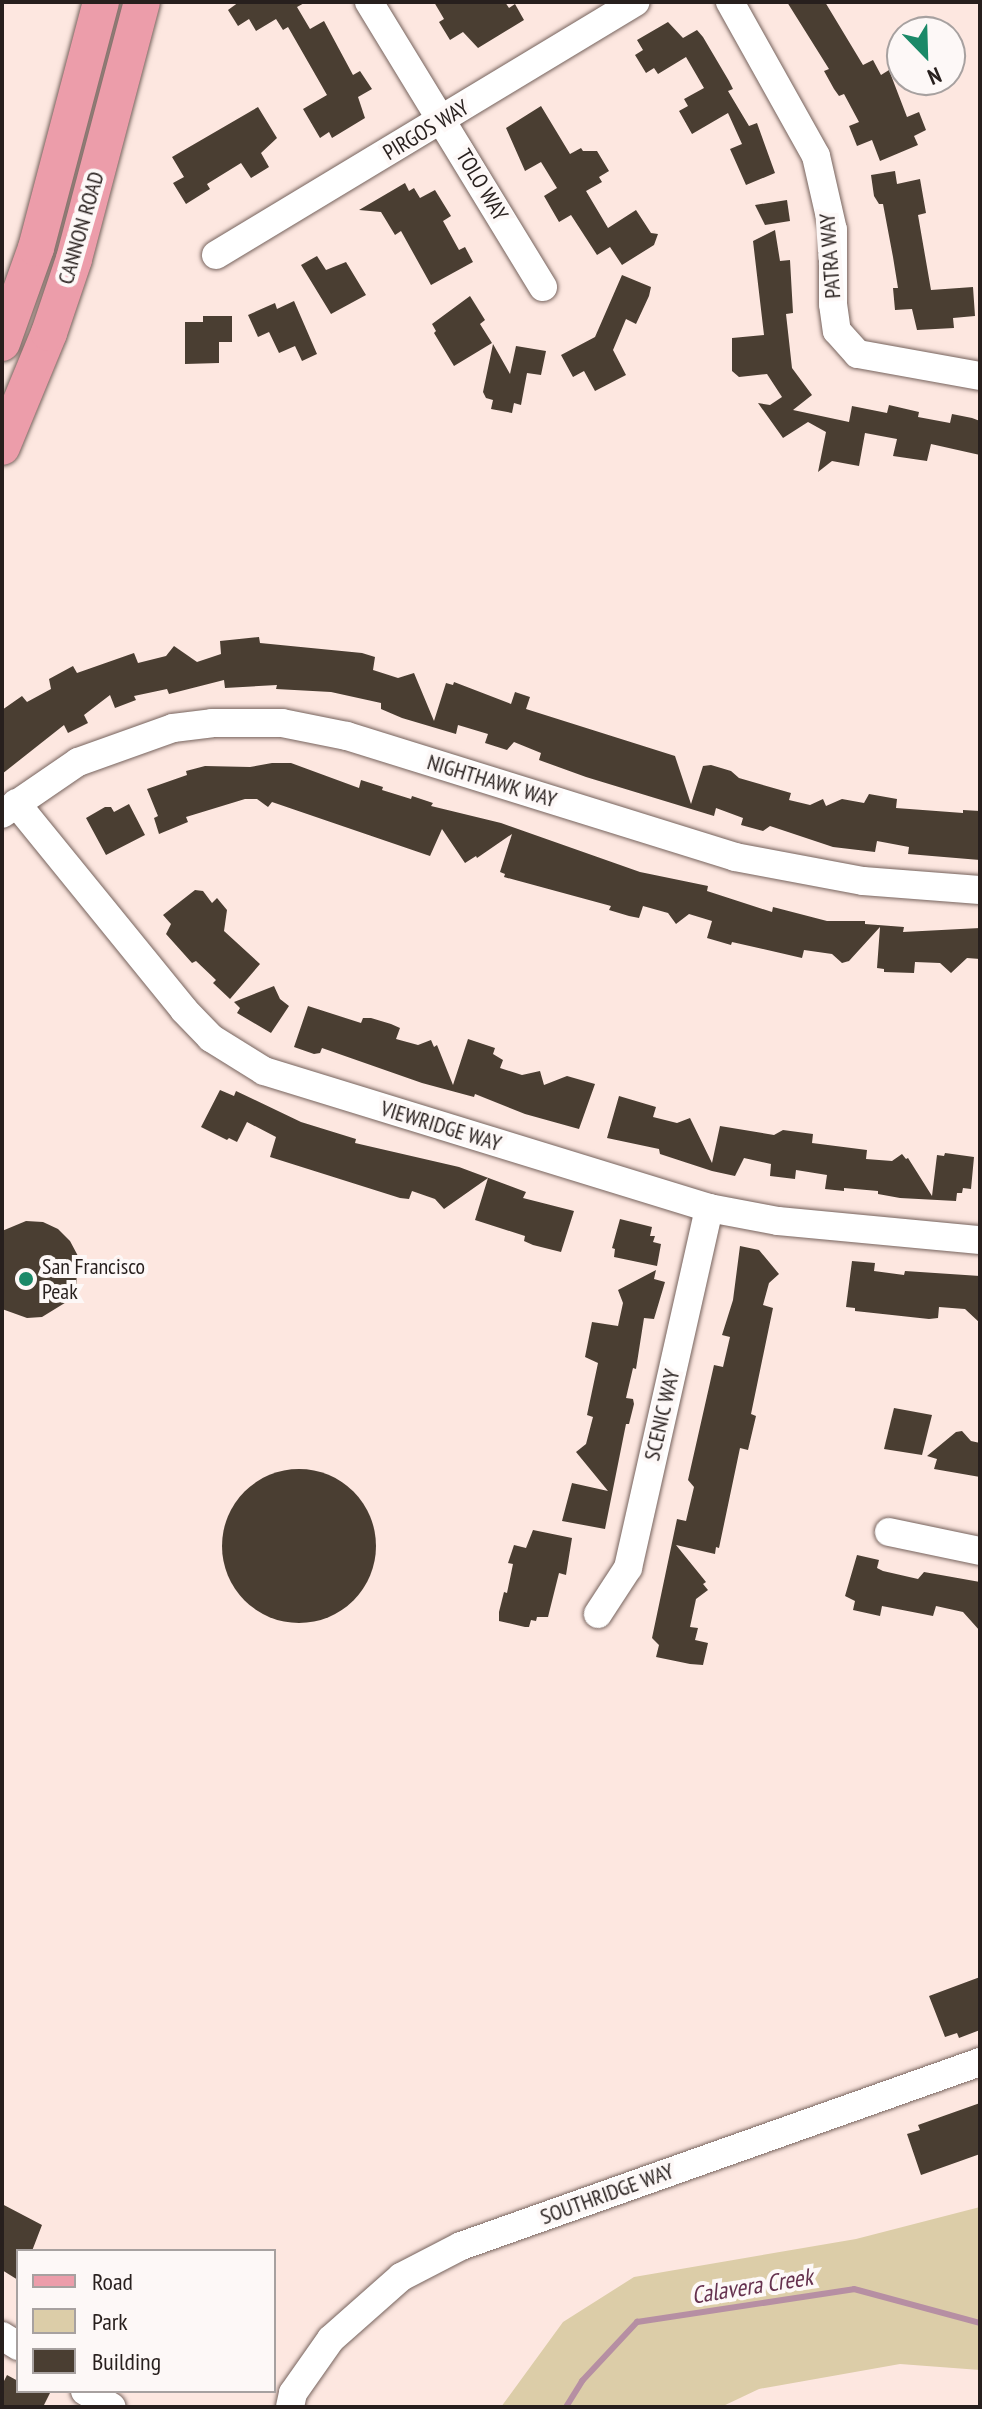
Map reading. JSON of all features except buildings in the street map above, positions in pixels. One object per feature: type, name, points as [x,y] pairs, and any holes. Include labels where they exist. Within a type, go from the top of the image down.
[{"type":"main road","name":"CANNON ROAD","points":[[2,343],[36,248],[101,2]]},
{"type":"main road","name":"CANNON ROAD","points":[[2,447],[49,333],[74,259],[142,2]]},
{"type":"street","name":"TOLO WAY","points":[[369,2],[543,287]]},
{"type":"street","name":"PIRGOS WAY","points":[[216,255],[636,2]]},
{"type":"street","name":"PATRA WAY","points":[[730,2],[816,156],[833,230],[833,304],[837,331],[858,354],[980,376]]},
{"type":"street","name":"NIGHTHAWK WAY","points":[[9,809],[78,762],[173,728],[212,723],[282,723],[347,736],[735,857],[863,881],[980,890]]},
{"type":"street","name":"VIEWRIDGE WAY","points":[[9,809],[211,1038],[264,1071],[709,1208],[778,1221],[980,1240]]},
{"type":"street","name":"SCENIC WAY","points":[[598,1614],[628,1568],[709,1208]]},
{"type":"street","points":[[889,1532],[980,1551]]},
{"type":"street","name":"SOUTHRIDGE WAY","points":[[290,2407],[293,2393],[331,2339],[401,2277],[461,2246],[980,2062]]},
{"type":"green space","points":[[980,2207],[980,2370],[900,2364],[759,2389],[721,2407],[501,2407],[563,2322],[634,2277],[856,2239]]},
{"type":"waterway","name":"Calavera Creek","points":[[566,2407],[582,2381],[637,2322],[854,2289],[980,2323]]},
{"type":"place","name":"San Francisco Peak","points":[[26,1279]]}]
